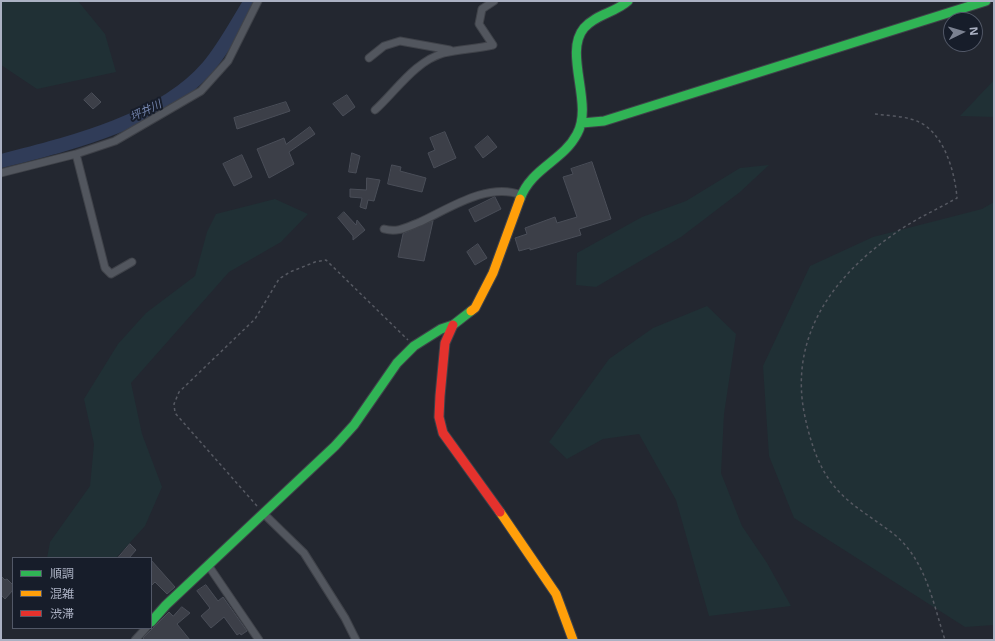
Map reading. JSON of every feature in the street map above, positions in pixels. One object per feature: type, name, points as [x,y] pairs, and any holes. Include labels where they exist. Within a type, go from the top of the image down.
[{"type":"street","points":[[1,173],[76,154],[115,141],[201,91],[228,61],[258,1]]},
{"type":"street","points":[[375,110],[422,64],[442,53],[493,46],[479,24],[482,9],[494,1]]},
{"type":"street","points":[[152,621],[166,605],[208,565],[336,446],[354,425],[396,363],[414,346],[441,329],[453,325],[475,308],[484,294],[493,273],[521,195],[536,173],[560,155],[577,135],[582,123],[583,111],[578,76],[577,41],[584,28],[597,18],[620,8],[628,1]]},
{"type":"street","points":[[582,123],[604,121],[986,1]]},
{"type":"street","points":[[369,58],[377,50],[400,41],[456,50]]},
{"type":"street","points":[[76,154],[106,268],[110,274],[132,262]]},
{"type":"street","points":[[384,229],[400,230],[488,193],[505,191],[521,195]]},
{"type":"street","points":[[453,325],[445,343],[440,396],[439,417],[443,433],[528,551],[556,594],[573,640]]},
{"type":"street","points":[[264,514],[304,554],[346,618],[356,640]]},
{"type":"street","points":[[208,565],[259,640]]},
{"type":"street","points":[[135,640],[145,629]]},
{"type":"path","points":[[876,114],[913,120],[921,123],[929,129],[940,143],[953,169],[957,198],[894,233],[856,264],[827,298],[813,324],[803,358],[801,400],[809,436],[824,471],[834,486],[848,499],[896,536],[908,548],[922,568],[945,640]]},
{"type":"path","points":[[264,514],[175,413],[174,404],[179,392],[255,319],[279,279],[296,269],[315,262],[326,260],[414,346]]},
{"type":"shaded area","points":[[1,1],[78,1],[105,34],[116,72],[37,89],[1,65]]},
{"type":"shaded area","points":[[994,80],[994,117],[960,116]]},
{"type":"shaded area","points":[[769,165],[740,192],[681,237],[596,287],[576,285],[577,253],[642,217],[686,201],[740,168]]},
{"type":"shaded area","points":[[275,199],[308,214],[281,242],[229,272],[131,383],[142,434],[162,487],[145,526],[117,557],[47,557],[50,542],[90,486],[94,444],[84,399],[118,344],[146,313],[195,276],[207,232],[216,214]]},
{"type":"shaded area","points":[[994,202],[994,625],[965,627],[794,518],[769,456],[763,366],[810,266],[873,237],[982,209]]},
{"type":"shaded area","points":[[707,306],[736,334],[724,414],[721,473],[742,526],[767,563],[791,606],[709,616],[676,500],[639,434],[603,439],[567,459],[549,442],[609,359],[653,328]]},
{"type":"building","points":[[92,93],[101,102],[93,109],[84,100]]},
{"type":"building","points":[[347,95],[355,107],[343,116],[333,104]]},
{"type":"building","points":[[286,102],[290,111],[237,129],[234,118]]},
{"type":"building","points":[[310,127],[315,134],[289,152],[294,164],[269,178],[257,149],[284,138],[286,144]]},
{"type":"building","points":[[445,132],[456,158],[434,168],[428,153],[435,150],[430,138]]},
{"type":"building","points":[[488,136],[497,147],[483,158],[475,147]]},
{"type":"building","points":[[352,153],[360,156],[356,173],[349,172]]},
{"type":"building","points":[[242,155],[252,177],[234,186],[223,164]]},
{"type":"building","points":[[592,162],[611,219],[579,229],[581,235],[530,250],[530,248],[519,251],[515,238],[527,234],[525,228],[555,217],[557,223],[577,217],[563,177],[573,174],[571,169]]},
{"type":"building","points":[[392,165],[401,167],[400,171],[426,178],[422,192],[388,184]]},
{"type":"building","points":[[367,178],[380,180],[374,201],[368,200],[366,209],[360,207],[362,198],[350,197],[350,189],[366,190]]},
{"type":"building","points":[[495,197],[501,209],[475,222],[469,210]]},
{"type":"building","points":[[344,212],[356,225],[357,220],[365,230],[353,240],[353,236],[338,218]]},
{"type":"building","points":[[433,221],[424,261],[398,257],[403,234]]},
{"type":"building","points":[[478,244],[487,258],[475,265],[467,252]]},
{"type":"building","points":[[130,544],[136,550],[130,557],[119,557]]},
{"type":"building","points":[[152,561],[175,587],[167,594],[155,582],[152,585]]},
{"type":"building","points":[[1,576],[12,584],[12,591],[5,599],[1,595]]},
{"type":"building","points":[[206,585],[218,601],[223,597],[247,631],[241,635],[240,633],[237,635],[224,617],[211,628],[201,616],[210,608],[197,591]]},
{"type":"building","points":[[182,607],[190,613],[177,624],[190,640],[145,640],[143,638],[169,612],[173,616]]},
{"type":"waterway","name":"坪井川","points":[[1,161],[55,147],[112,128],[140,116],[165,102],[188,86],[208,67],[251,1]]},
{"type":"traffic: fast","points":[[520,199],[525,188],[539,172],[564,151],[577,134],[581,122],[582,108],[576,51],[578,39],[584,28],[589,23],[628,1]]},
{"type":"traffic: fast","points":[[582,123],[604,121],[986,1]]},
{"type":"traffic: fast","points":[[152,621],[166,605],[335,446],[354,425],[397,363],[414,346],[441,329],[453,325],[471,311]]},
{"type":"traffic: slow","points":[[471,311],[475,308],[493,273],[520,199]]},
{"type":"traffic: slow","points":[[500,512],[556,594],[573,640]]},
{"type":"traffic: jam","points":[[453,325],[445,343],[440,396],[439,417],[443,433],[500,512]]}]
